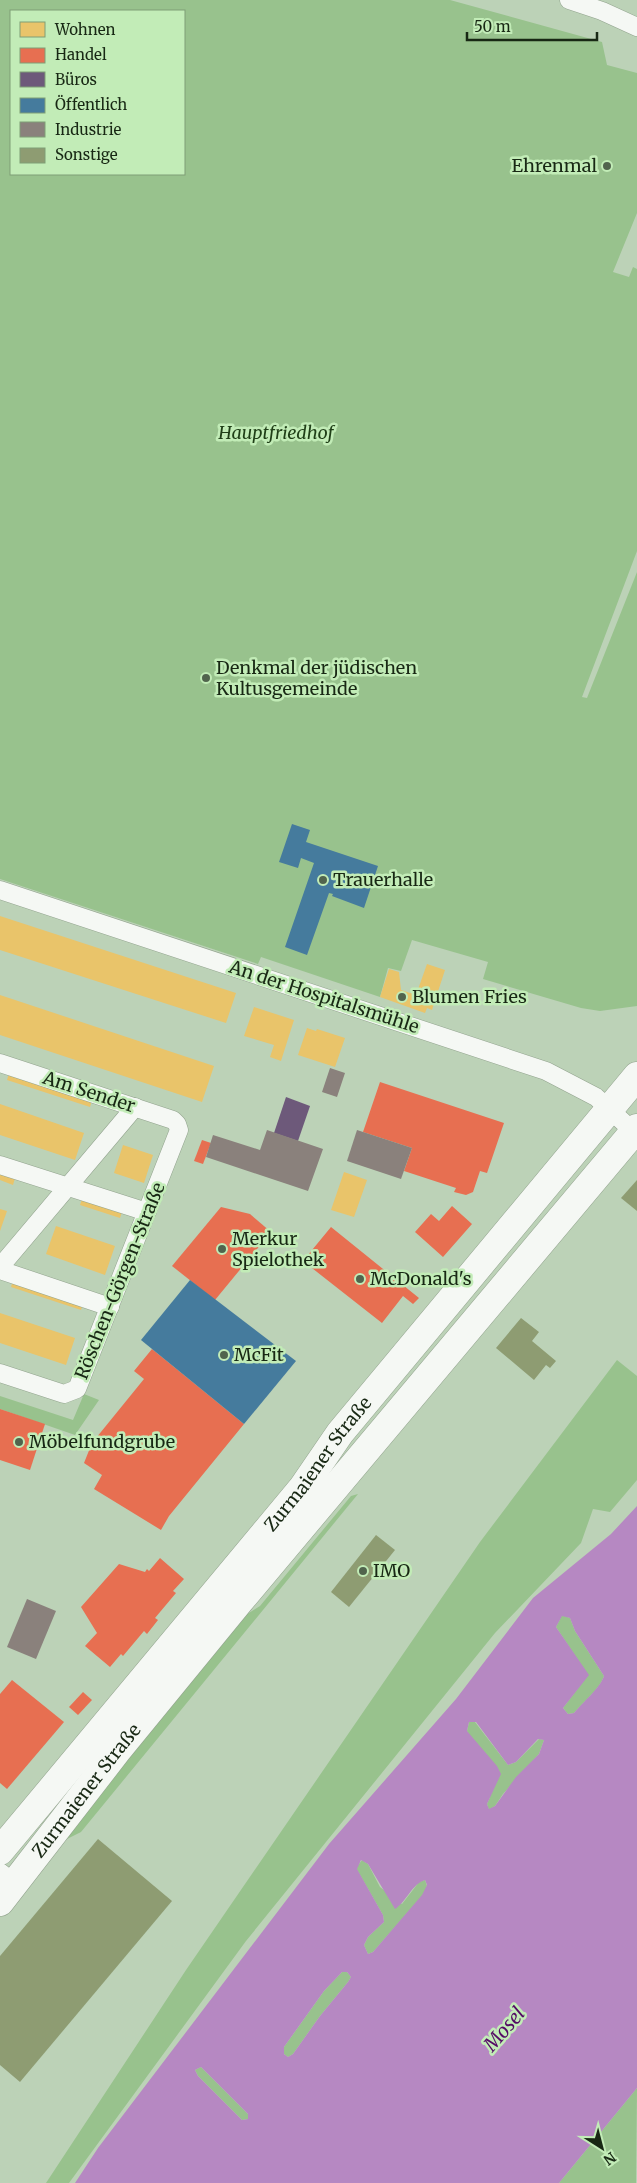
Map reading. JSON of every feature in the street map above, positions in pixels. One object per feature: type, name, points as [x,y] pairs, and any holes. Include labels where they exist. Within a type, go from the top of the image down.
[{"type":"main road","name":"Zurmaiener Straße","points":[[0,1851],[303,1488],[340,1433],[637,1076]]},
{"type":"main road","name":"Zurmaiener Straße","points":[[3,1892],[240,1602],[635,1130]]},
{"type":"street","points":[[569,0],[602,11],[637,28]]},
{"type":"street","name":"An der Hospitalsmühle","points":[[0,890],[546,1071],[596,1097],[609,1110],[635,1130]]},
{"type":"street","name":"Am Sender","points":[[0,1063],[173,1120],[178,1124]]},
{"type":"street","points":[[110,1307],[0,1268],[135,1107]]},
{"type":"street","name":"Röschen-Görgen-Straße","points":[[0,1373],[64,1394],[71,1393],[80,1383],[178,1138],[178,1124]]},
{"type":"street","points":[[0,1165],[147,1212]]},
{"type":"street","points":[[0,1827],[28,1818]]},
{"type":"green space","name":"Hauptfriedhof","points":[[0,0],[450,0],[602,42],[607,65],[637,73],[637,213],[613,272],[629,277],[633,267],[637,269],[637,551],[582,697],[587,698],[637,572],[637,1006],[600,1011],[581,1008],[483,979],[488,962],[412,940],[401,971],[388,968],[380,997],[261,957],[258,964],[0,879]]},
{"type":"green space","points":[[617,1360],[637,1376],[637,1480],[610,1512],[593,1509],[581,1543],[495,1633],[246,1941],[69,2183],[46,2183],[186,1970],[480,1542]]},
{"type":"green space","points":[[84,1394],[99,1400],[75,1435],[0,1409],[0,1396],[73,1420]]},
{"type":"green space","points":[[358,1494],[81,1832],[67,1839],[70,1828],[236,1621],[260,1606],[351,1496]]},
{"type":"green space","points":[[562,1615],[570,1618],[575,1631],[604,1676],[599,1686],[574,1713],[568,1714],[563,1708],[588,1675],[556,1627]]},
{"type":"green space","points":[[469,1722],[475,1722],[508,1765],[516,1762],[539,1739],[544,1740],[539,1754],[503,1794],[495,1806],[489,1810],[487,1804],[490,1797],[467,1731]]},
{"type":"green space","points":[[362,1860],[368,1864],[380,1887],[402,1904],[419,1882],[425,1880],[427,1886],[423,1895],[373,1952],[368,1954],[364,1945],[368,1937],[384,1922],[383,1915],[356,1868]]},
{"type":"green space","points":[[342,1972],[347,1972],[351,1977],[348,1982],[320,2016],[293,2054],[288,2057],[284,2054],[284,2047],[324,1991]]},
{"type":"green space","points":[[201,2067],[249,2115],[248,2119],[242,2120],[198,2076],[195,2070]]},
{"type":"green space","points":[[637,2088],[636,2183],[559,2183]]},
{"type":"water","name":"Mosel","points":[[637,1506],[637,2088],[559,2183],[75,2183],[98,2148],[329,1844],[456,1699],[533,1598],[611,1534]],"holes":[[[562,1616],[570,1618],[575,1631],[604,1676],[595,1690],[574,1713],[568,1714],[563,1708],[589,1675],[556,1627]],[[469,1722],[476,1722],[508,1765],[516,1762],[538,1739],[544,1740],[539,1754],[516,1777],[495,1806],[489,1809],[487,1804],[501,1774],[497,1766],[467,1731]],[[361,1860],[368,1864],[395,1909],[420,1882],[425,1880],[427,1885],[422,1895],[373,1952],[368,1954],[364,1945],[368,1937],[384,1922],[383,1915],[357,1869]],[[342,1972],[347,1972],[351,1977],[348,1982],[320,2016],[293,2054],[288,2057],[284,2054],[284,2047],[324,1991]],[[201,2067],[248,2114],[248,2119],[242,2120],[198,2076],[195,2070]]]},
{"type":"building: Wohnen","points":[[0,916],[236,993],[226,1023],[0,950]]},
{"type":"building: Wohnen","points":[[427,964],[445,970],[432,1010],[427,1008],[425,1013],[380,997],[389,969],[399,972],[401,990],[416,995]]},
{"type":"building: Wohnen","points":[[0,995],[214,1066],[202,1102],[0,1035]]},
{"type":"building: Wohnen","points":[[254,1007],[294,1020],[281,1061],[270,1057],[274,1045],[244,1036]]},
{"type":"building: Wohnen","points":[[307,1028],[316,1031],[317,1029],[345,1038],[335,1067],[298,1055]]},
{"type":"building: Wohnen","points":[[9,1073],[92,1100],[90,1107],[7,1080]]},
{"type":"building: Wohnen","points":[[0,1104],[84,1133],[75,1160],[0,1135]]},
{"type":"building: Wohnen","points":[[123,1145],[153,1155],[144,1183],[114,1173]]},
{"type":"building: Wohnen","points":[[344,1172],[367,1180],[354,1217],[331,1210]]},
{"type":"building: Wohnen","points":[[0,1173],[15,1178],[13,1185],[0,1180]]},
{"type":"building: Wohnen","points":[[82,1199],[122,1212],[120,1218],[80,1205]]},
{"type":"building: Wohnen","points":[[0,1209],[7,1211],[0,1231]]},
{"type":"building: Wohnen","points":[[56,1226],[115,1246],[105,1275],[46,1254]]},
{"type":"building: Wohnen","points":[[13,1280],[83,1304],[81,1310],[11,1287]]},
{"type":"building: Wohnen","points":[[0,1313],[75,1338],[66,1365],[0,1343]]},
{"type":"building: Handel","points":[[380,1082],[504,1123],[487,1173],[480,1171],[473,1192],[466,1195],[454,1192],[456,1188],[404,1171],[412,1148],[363,1132]]},
{"type":"building: Handel","points":[[202,1140],[211,1143],[203,1164],[194,1161]]},
{"type":"building: Handel","points":[[452,1206],[472,1224],[443,1257],[415,1232],[431,1214],[439,1221]]},
{"type":"building: Handel","name":"Merkur Spielothek","points":[[221,1207],[250,1214],[271,1232],[215,1300],[172,1266]]},
{"type":"building: Handel","name":"McDonald's","points":[[331,1227],[419,1298],[413,1304],[403,1296],[382,1323],[303,1261]]},
{"type":"building: Handel","points":[[152,1349],[244,1424],[169,1516],[161,1530],[94,1489],[102,1475],[84,1463],[92,1443],[144,1379],[134,1371]]},
{"type":"building: Handel","name":"Möbelfundgrube","points":[[0,1409],[45,1424],[30,1470],[0,1460]]},
{"type":"building: Handel","points":[[160,1558],[184,1579],[173,1591],[176,1593],[155,1618],[158,1620],[147,1634],[144,1631],[123,1656],[121,1654],[110,1667],[85,1646],[97,1633],[81,1607],[119,1564],[145,1572],[147,1569],[149,1571]]},
{"type":"building: Handel","points":[[12,1680],[64,1722],[7,1789],[0,1783],[0,1694]]},
{"type":"building: Handel","points":[[83,1692],[92,1700],[78,1715],[69,1707]]},
{"type":"building: Büros","points":[[286,1097],[310,1106],[298,1141],[274,1133]]},
{"type":"building: Öffentlich","name":"Trauerhalle","points":[[292,824],[310,830],[306,842],[378,866],[364,908],[332,896],[333,894],[329,893],[307,955],[285,947],[314,863],[301,858],[298,868],[279,862]]},
{"type":"building: Öffentlich","name":"McFit","points":[[190,1280],[296,1361],[244,1424],[141,1340]]},
{"type":"building: Industrie","points":[[330,1068],[345,1073],[337,1097],[322,1092]]},
{"type":"building: Industrie","points":[[267,1130],[323,1149],[308,1191],[206,1157],[213,1135],[260,1150]]},
{"type":"building: Industrie","points":[[357,1130],[412,1148],[401,1179],[347,1161]]},
{"type":"building: Industrie","points":[[27,1599],[56,1611],[36,1659],[7,1647]]},
{"type":"building: Sonstige","points":[[637,1180],[637,1211],[621,1198]]},
{"type":"building: Sonstige","points":[[521,1318],[539,1332],[532,1341],[556,1361],[550,1368],[546,1365],[534,1380],[496,1348]]},
{"type":"building: Sonstige","name":"IMO","points":[[376,1535],[395,1550],[349,1607],[331,1592]]},
{"type":"building: Sonstige","points":[[98,1839],[172,1901],[20,2082],[0,2065],[0,1956]]},
{"type":"place","name":"Ehrenmal","points":[[607,166]]},
{"type":"place","name":"Denkmal der jüdischen Kultusgemeinde","points":[[206,678]]},
{"type":"place","name":"Trauerhalle","points":[[323,880]]},
{"type":"place","name":"Blumen Fries","points":[[402,997]]},
{"type":"place","name":"Merkur Spielothek","points":[[222,1249]]},
{"type":"place","name":"McDonald's","points":[[360,1279]]},
{"type":"place","name":"McFit","points":[[224,1355]]},
{"type":"place","name":"Möbelfundgrube","points":[[19,1442]]},
{"type":"place","name":"IMO","points":[[363,1571]]}]
